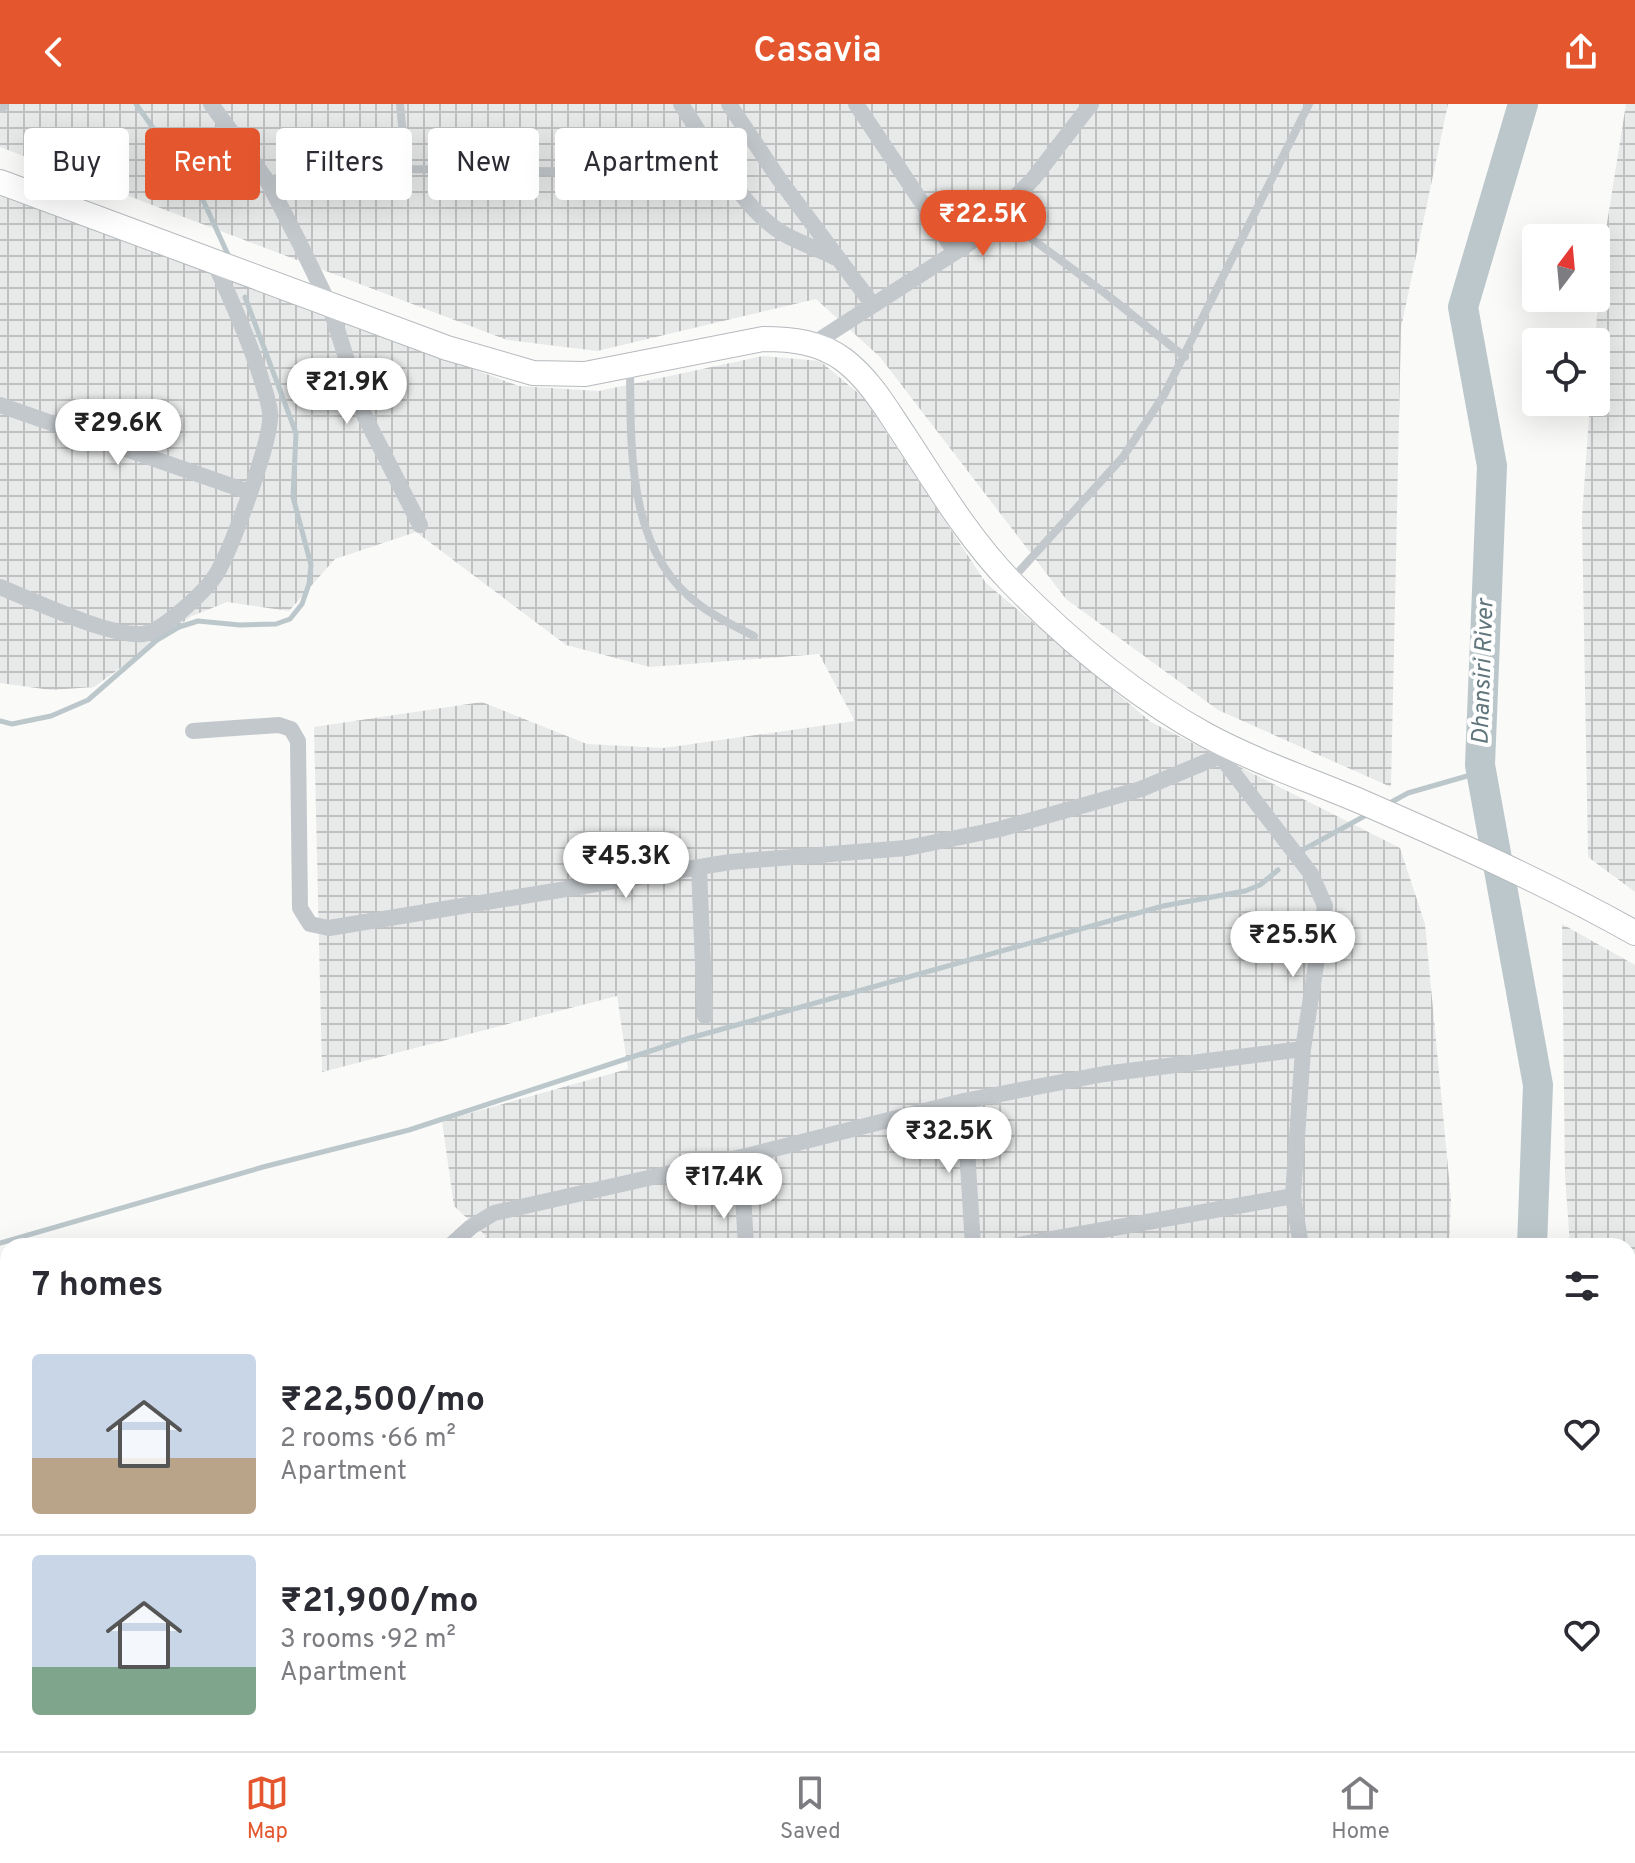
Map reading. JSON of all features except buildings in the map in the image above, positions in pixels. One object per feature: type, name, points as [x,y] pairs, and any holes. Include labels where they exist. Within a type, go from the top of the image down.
[{"type":"main road","points":[[0,182],[447,348],[533,373],[585,374],[763,339],[790,339],[813,344],[841,358],[860,373],[959,518],[1010,581],[1120,678],[1162,709],[1265,763],[1430,833],[1635,933]]},
{"type":"street","points":[[211,104],[268,182],[329,304],[365,417],[420,525]]},
{"type":"street","points":[[681,104],[736,188],[755,209],[781,233],[838,258]]},
{"type":"street","points":[[729,104],[779,179],[873,305]]},
{"type":"street","points":[[856,104],[955,252]]},
{"type":"street","points":[[813,344],[971,242],[1033,179],[1091,104]]},
{"type":"street","points":[[0,587],[111,631],[133,635],[148,634],[185,606],[216,575],[271,426],[270,410],[247,333],[213,260]]},
{"type":"street","points":[[0,405],[249,492]]},
{"type":"street","points":[[193,731],[279,725],[291,729],[298,741],[300,908],[310,924],[319,927],[345,926],[730,862],[907,848],[1000,829],[1141,789],[1220,756]]},
{"type":"street","points":[[1205,734],[1311,874],[1325,906],[1303,1049],[1293,1196],[1300,1238]]},
{"type":"street","points":[[699,867],[705,1016]]},
{"type":"street","points":[[459,1238],[494,1213],[750,1155],[964,1101],[1104,1074],[1303,1049]]},
{"type":"street","points":[[964,1101],[973,1238]]},
{"type":"street","points":[[743,1195],[746,1238]]},
{"type":"street","points":[[1058,1238],[1293,1196]]},
{"type":"lane","points":[[400,104],[402,128]]},
{"type":"lane","points":[[1010,581],[1123,457],[1164,395],[1309,104]]},
{"type":"lane","points":[[412,169],[555,171]]},
{"type":"lane","points":[[268,182],[276,178]]},
{"type":"lane","points":[[1000,215],[1185,357]]},
{"type":"lane","points":[[630,366],[631,454],[639,505],[650,542],[668,573],[698,605],[754,636]]},
{"type":"shaded area","points":[[0,104],[1448,104],[1401,328],[1391,787],[1218,710],[1066,599],[880,357],[816,299],[597,351],[507,340],[129,196],[129,128],[24,128],[24,156],[0,147]]},
{"type":"shaded area","points":[[1626,104],[1635,104],[1635,892],[1588,857],[1582,518],[1589,416],[1610,416],[1610,328],[1596,328],[1597,312],[1610,312],[1610,224],[1607,224]]},
{"type":"shaded area","points":[[0,194],[519,386],[599,391],[763,356],[820,361],[863,397],[986,583],[1151,722],[1400,848],[1425,924],[1451,1199],[1449,1238],[485,1238],[454,1206],[442,1121],[628,1069],[617,996],[322,1072],[314,727],[482,702],[587,744],[664,748],[855,721],[819,654],[650,667],[566,645],[416,532],[335,559],[289,611],[227,602],[192,616],[94,687],[51,690],[0,683]]},
{"type":"shaded area","points":[[1562,924],[1635,965],[1635,1238],[1569,1238],[1565,1175]]},
{"type":"waterway","points":[[136,104],[170,152],[192,176],[230,259]]},
{"type":"waterway","name":"Dhansiri River","points":[[1523,104],[1463,307],[1492,466],[1480,765],[1538,1085],[1532,1238]]},
{"type":"waterway","points":[[0,721],[12,724],[51,716],[88,700],[157,640],[179,627],[198,621],[276,624],[290,619],[302,604],[311,565],[293,497],[296,433],[245,297]]},
{"type":"waterway","points":[[1386,805],[1408,793],[1481,772]]},
{"type":"waterway","points":[[1301,851],[1370,813]]},
{"type":"waterway","points":[[17,1238],[263,1167],[409,1130],[690,1038],[1163,906],[1245,891],[1260,885],[1278,870]]}]
